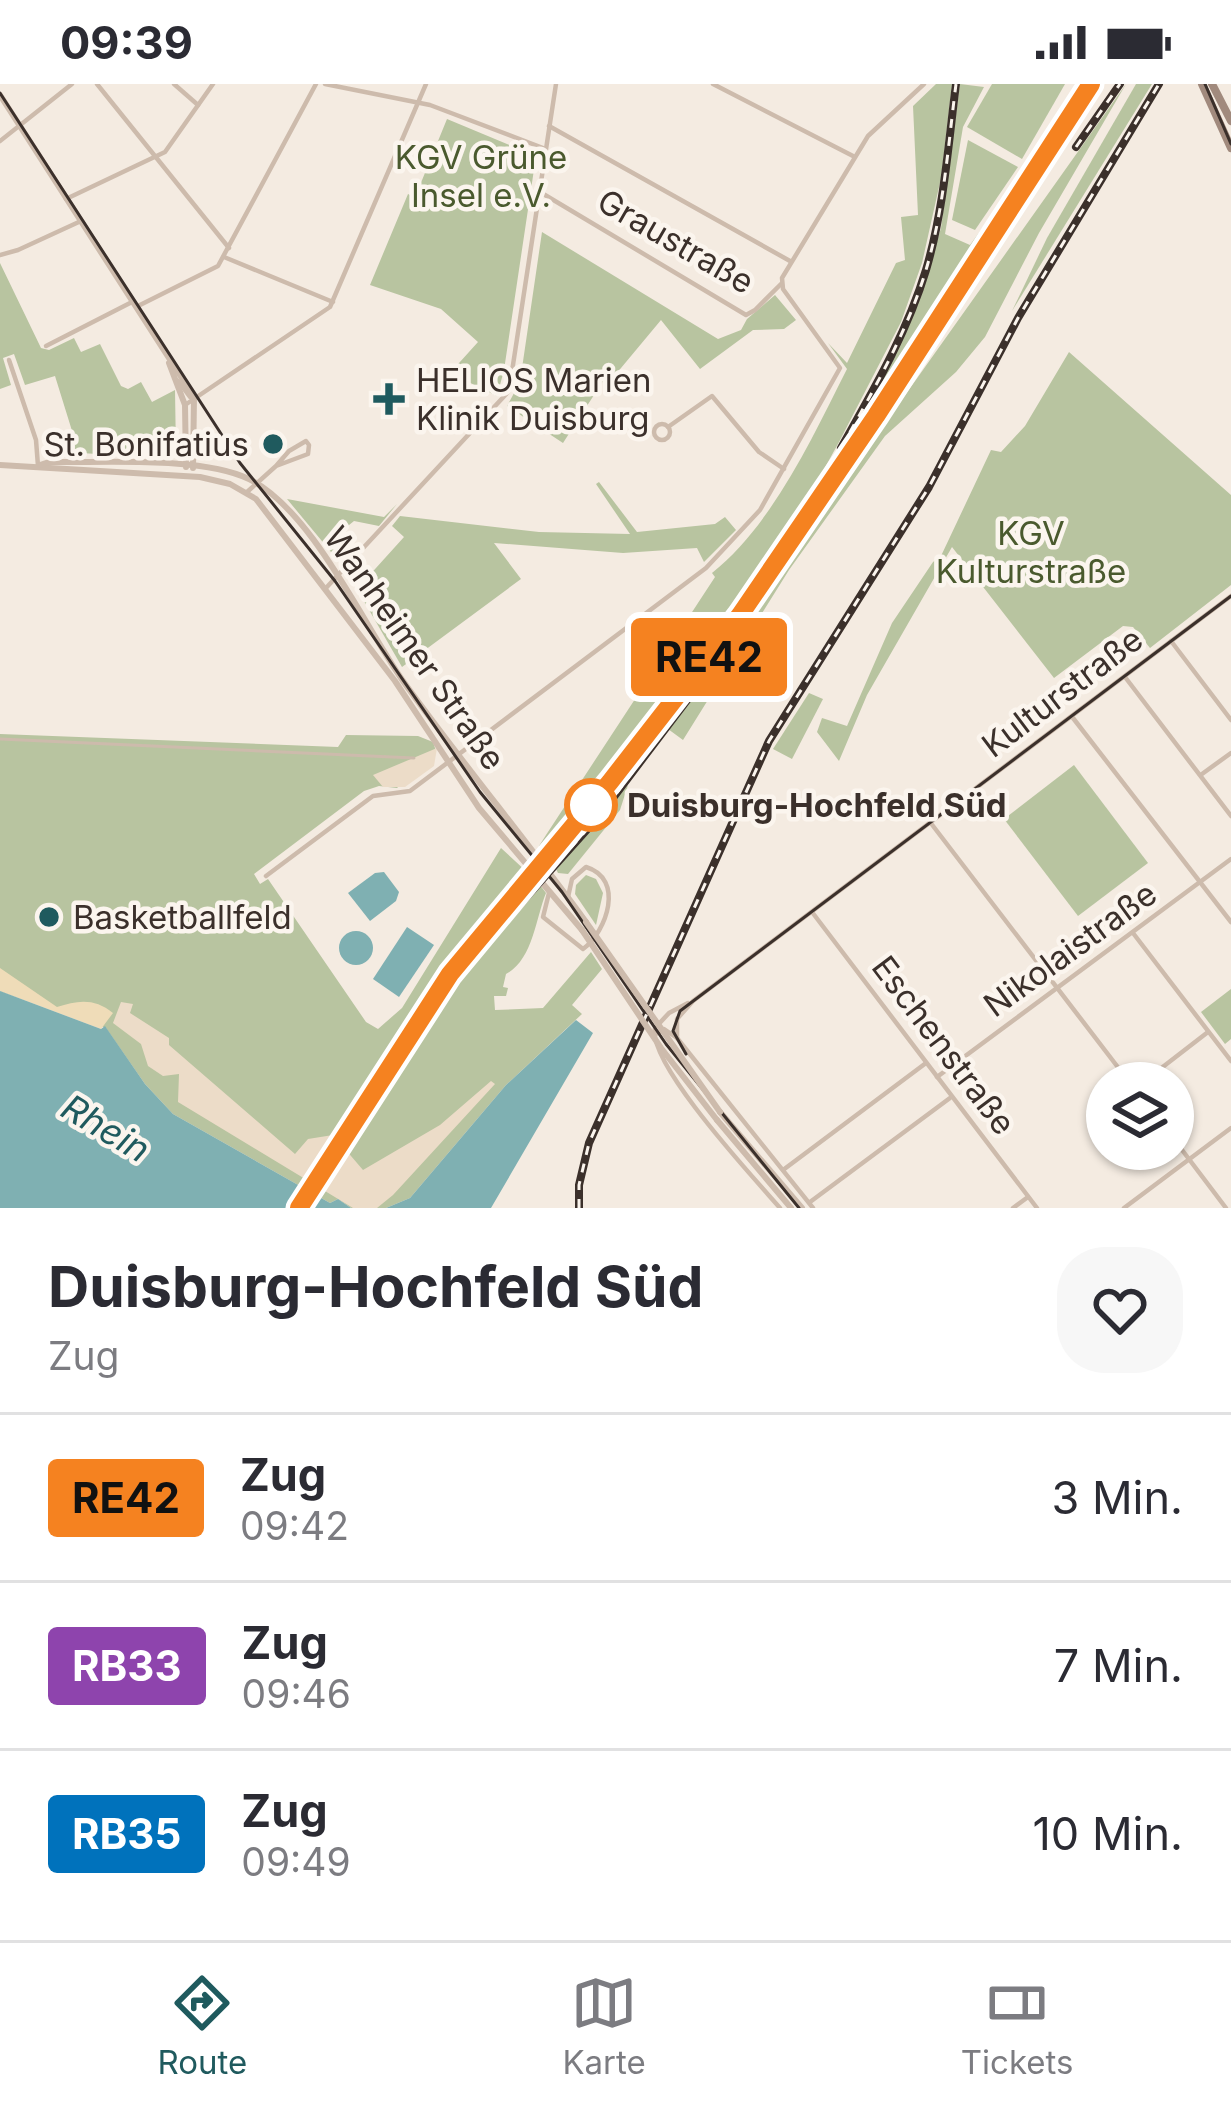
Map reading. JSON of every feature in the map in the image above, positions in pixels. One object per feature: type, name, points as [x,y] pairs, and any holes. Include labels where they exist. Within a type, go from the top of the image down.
[{"type":"main road","points":[[1202,84],[1231,148]]},
{"type":"main road","points":[[1212,84],[1231,121]]},
{"type":"street","points":[[0,140],[72,84]]},
{"type":"street","points":[[97,84],[229,248]]},
{"type":"street","points":[[174,84],[198,105]]},
{"type":"street","points":[[66,199],[157,158],[213,84]]},
{"type":"street","points":[[46,346],[211,271],[224,257],[316,84]]},
{"type":"street","points":[[325,84],[419,102],[545,148]]},
{"type":"street","points":[[184,405],[333,302],[426,84]]},
{"type":"street","points":[[326,588],[509,391],[556,84]]},
{"type":"street","points":[[713,84],[854,157]]},
{"type":"street","points":[[266,876],[373,796],[410,791],[459,756],[715,561],[760,510],[840,368],[781,284],[868,136],[924,84]]},
{"type":"street","points":[[0,95],[194,397],[188,476]]},
{"type":"street","points":[[549,126],[790,262]]},
{"type":"street","name":"Graustraße","points":[[540,192],[746,315],[781,284]]},
{"type":"street","points":[[0,254],[81,220]]},
{"type":"street","points":[[224,257],[333,302]]},
{"type":"street","points":[[166,354],[184,405],[190,466]]},
{"type":"street","points":[[9,360],[35,440],[38,466]]},
{"type":"street","points":[[171,370],[190,398],[194,397]]},
{"type":"street","points":[[668,427],[712,396],[759,452],[784,470]]},
{"type":"street","points":[[0,465],[188,476],[215,479],[247,492],[297,445],[306,441],[309,445],[308,454],[276,466]]},
{"type":"street","points":[[38,466],[50,462],[190,466],[230,471],[255,482]]},
{"type":"street","name":"Wanheimer Straße","points":[[255,482],[285,508],[340,577],[387,658],[554,879],[661,1048],[791,1208]]},
{"type":"street","name":"Wanheimer Straße","points":[[247,492],[272,515],[326,588],[491,824],[565,899]]},
{"type":"street","name":"Kulturstraße","points":[[693,1001],[1231,596]]},
{"type":"street","points":[[1171,641],[1231,720]]},
{"type":"street","points":[[1124,676],[1231,816]]},
{"type":"street","points":[[1071,717],[1231,922]]},
{"type":"street","points":[[0,739],[415,758]]},
{"type":"street","points":[[1200,776],[1231,753]]},
{"type":"street","points":[[930,822],[1114,1062]]},
{"type":"street","name":"Nikolaistraße","points":[[937,1077],[1231,859]]},
{"type":"street","points":[[546,905],[565,899],[572,879],[582,868],[592,868],[609,892],[607,914],[587,946],[575,946],[543,915],[549,887]]},
{"type":"street","points":[[554,879],[572,879]]},
{"type":"street","name":"Eschenstraße","points":[[812,912],[1037,1208]]},
{"type":"street","points":[[1133,933],[1230,1057]]},
{"type":"street","points":[[693,1001],[662,1019],[653,1037],[662,1060],[780,1208]]},
{"type":"street","points":[[677,1038],[677,1019],[693,1001]]},
{"type":"street","points":[[653,1037],[664,1029],[677,1038],[812,1205],[952,1096]]},
{"type":"street","points":[[1169,1062],[1208,1032]]},
{"type":"street","points":[[783,1170],[926,1063]]},
{"type":"street","name":"Wanheimer Straße","points":[[718,1116],[802,1208]]},
{"type":"street","points":[[1194,1156],[1231,1127]]},
{"type":"street","points":[[1194,1164],[1226,1208]]},
{"type":"street","points":[[1124,1208],[1175,1170]]},
{"type":"street","points":[[1013,1208],[1028,1197]]},
{"type":"green space","points":[[936,84],[952,84],[941,178],[922,263],[901,322],[784,542],[753,589],[623,760],[545,853],[539,846],[715,577],[712,573],[754,530],[805,451],[847,369],[828,343],[847,363],[896,263],[905,260],[901,217],[918,215],[913,106]]},
{"type":"green space","points":[[960,84],[984,87],[963,127],[945,234],[970,245],[1028,165],[1076,84],[1088,84],[814,503],[918,304],[941,228]]},
{"type":"green space","points":[[992,84],[1065,84],[1022,159],[967,127]]},
{"type":"green space","points":[[1126,84],[985,337],[956,372],[885,436],[789,570],[683,740],[668,729]]},
{"type":"green space","points":[[1136,84],[1152,84],[1012,311],[1047,238]]},
{"type":"green space","name":"KGV Grüne Insel e.V.","points":[[447,119],[536,156],[497,396],[450,373],[478,342],[441,309],[370,285],[408,194],[414,197],[418,190]]},
{"type":"green space","points":[[968,140],[1018,167],[975,230],[952,220]]},
{"type":"green space","points":[[542,232],[718,339],[741,330],[775,295],[796,320],[784,329],[753,330],[700,369],[661,320],[611,380],[605,378],[563,443],[507,406],[520,382]]},
{"type":"green space","points":[[0,263],[41,348],[49,350],[74,338],[81,352],[100,344],[121,386],[128,389],[141,382],[152,402],[175,390],[176,454],[163,458],[48,451],[45,443],[73,434],[55,376],[25,385],[14,354],[3,358],[11,385],[0,389]]},
{"type":"green space","name":"KGV Kulturstraße","points":[[1069,352],[1231,495],[1231,585],[1150,648],[1133,627],[1123,626],[1054,678],[952,547],[867,695],[839,761],[817,732],[822,718],[847,726],[892,623],[941,556],[991,450],[1001,452],[1025,426]]},
{"type":"green space","points":[[596,484],[637,532],[715,524],[725,517],[736,530],[704,562],[697,548],[623,553],[494,543],[521,579],[402,667],[357,589],[404,537],[392,526],[400,516],[539,532],[630,534]]},
{"type":"green space","points":[[287,499],[384,517],[397,504],[379,526],[354,521],[339,533],[349,544],[336,558]]},
{"type":"green space","points":[[809,693],[823,699],[792,759],[773,749]]},
{"type":"green space","points":[[0,734],[338,747],[346,735],[418,736],[433,742],[436,751],[397,788],[379,786],[364,791],[254,874],[260,884],[268,879],[366,1022],[378,1029],[402,1008],[501,848],[528,873],[445,975],[397,1048],[404,1052],[453,981],[540,885],[546,893],[532,937],[522,959],[506,974],[506,996],[494,996],[495,1010],[543,1008],[591,952],[602,969],[572,1005],[582,1014],[506,1085],[410,1198],[386,1208],[351,1208],[338,1199],[330,1203],[173,1114],[145,1084],[106,1028],[0,991]]},
{"type":"green space","points":[[1074,765],[1148,863],[1078,916],[1004,819]]},
{"type":"green space","points":[[628,785],[620,810],[568,874],[558,873],[556,869]]},
{"type":"green space","points":[[586,875],[596,879],[603,893],[596,925],[575,894],[576,885]]},
{"type":"green space","points":[[1231,989],[1231,1039],[1225,1044],[1201,1012]]},
{"type":"sand","points":[[0,968],[57,1007],[86,1002],[113,1013],[101,1029],[0,991]]},
{"type":"shaded area","points":[[437,748],[434,766],[405,787],[383,787],[373,775]]},
{"type":"shaded area","points":[[121,1002],[133,1004],[130,1013],[169,1038],[169,1045],[295,1154],[308,1139],[333,1135],[363,1170],[440,1125],[491,1081],[495,1084],[393,1195],[377,1208],[353,1208],[178,1102],[179,1074],[163,1076],[148,1066],[141,1044],[113,1023]]},
{"type":"water","points":[[384,872],[399,892],[396,901],[370,921],[348,893],[375,873]]},
{"type":"water","points":[[407,927],[434,945],[399,997],[373,979]]},
{"type":"water","points":[[356,931],[368,936],[373,948],[368,960],[356,965],[344,960],[339,948],[344,936]]},
{"type":"water","name":"Rhein","points":[[0,991],[101,1029],[105,1026],[145,1084],[173,1114],[330,1203],[338,1199],[351,1208],[0,1208]]},
{"type":"water","points":[[576,1020],[593,1033],[491,1208],[386,1208],[410,1198],[506,1085]]},
{"type":"tram line","points":[[1205,84],[1231,144]]},
{"type":"tram line","points":[[0,93],[240,463],[335,581],[480,792],[562,892],[666,1044],[799,1208]]},
{"type":"tram line","points":[[686,1054],[673,1031],[680,1011],[1231,596]]},
{"type":"railway","points":[[841,448],[899,339],[926,270],[941,201],[956,84]]},
{"type":"railway","points":[[303,1208],[442,991],[600,815],[700,683],[1095,84]]},
{"type":"railway","points":[[1076,147],[1120,84]]},
{"type":"railway","points":[[579,1208],[589,1143],[769,741],[929,487],[1018,318],[1159,84]]},
{"type":"train","name":"RE42","points":[[299,1208],[450,974],[610,782],[740,615],[876,416],[1091,84]]},
{"type":"place","name":"HELIOS Marien Klinik Duisburg","points":[[389,399]]},
{"type":"place","name":"St. Bonifatius","points":[[273,444]]},
{"type":"place","name":"Duisburg-Hochfeld Süd","points":[[591,805]]},
{"type":"place","name":"Basketballfeld","points":[[49,917]]}]
